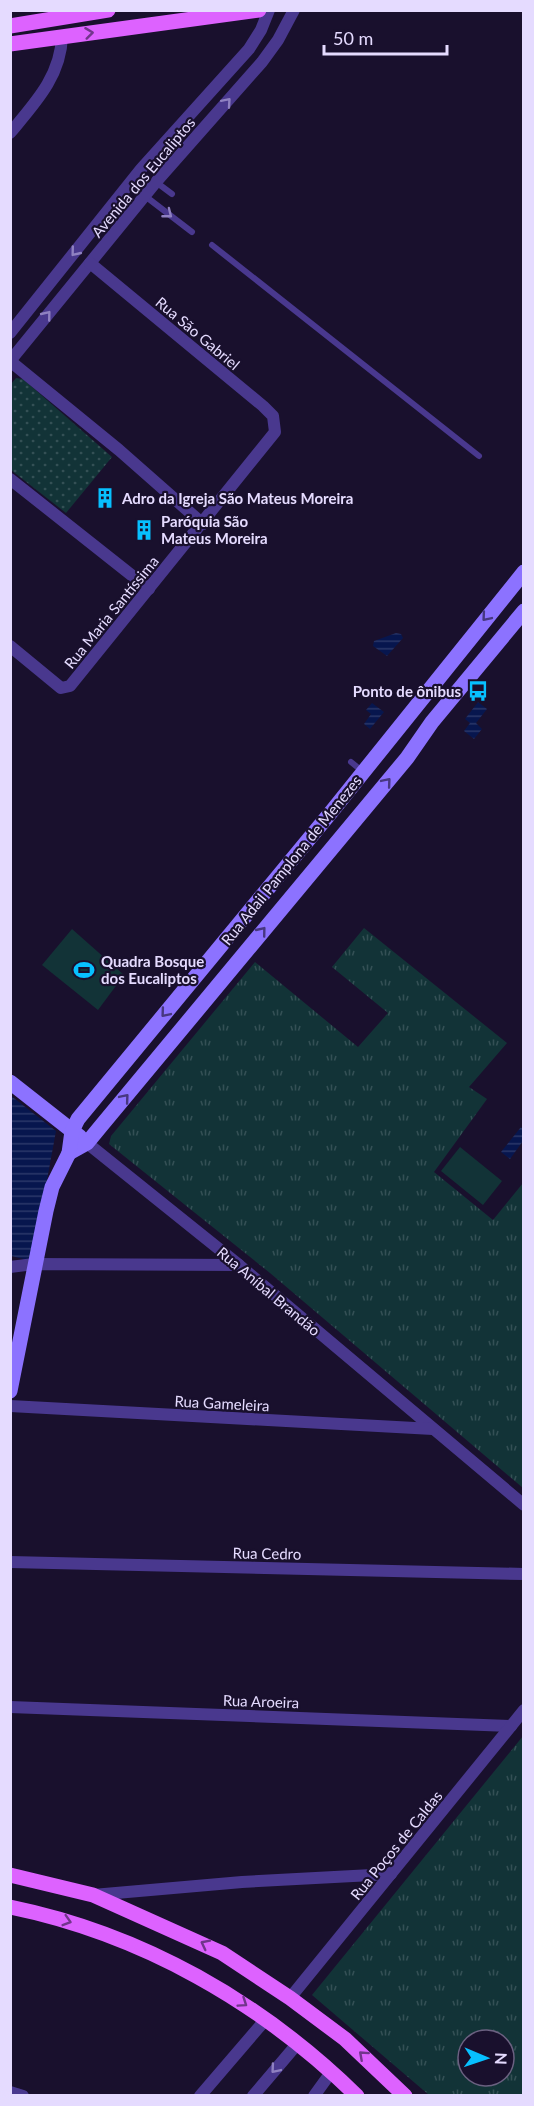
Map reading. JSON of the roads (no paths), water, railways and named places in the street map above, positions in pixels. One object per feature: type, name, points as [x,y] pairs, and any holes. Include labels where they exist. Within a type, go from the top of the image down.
[{"type":"main road","points":[[10,26],[108,10]]},
{"type":"main road","points":[[10,44],[259,10]]},
{"type":"main road","name":"Rua Adail Pamplona de Menezes","points":[[10,1391],[34,1264],[52,1187],[69,1153],[72,1131],[78,1119],[332,811],[357,767],[522,576]]},
{"type":"main road","points":[[521,615],[519,608],[524,600]]},
{"type":"main road","name":"Rua Adail Pamplona de Menezes","points":[[69,1153],[87,1143],[351,825],[521,615]]},
{"type":"main road","points":[[332,811],[351,825]]},
{"type":"main road","points":[[236,962],[227,953],[227,948],[238,934],[239,924]]},
{"type":"main road","points":[[198,1009],[199,1001],[211,982],[209,976],[201,970]]},
{"type":"main road","name":"Rua Aníbal Brandão","points":[[10,1082],[87,1143]]},
{"type":"main road","points":[[10,1875],[93,1895],[203,1943],[290,1998],[345,2039],[405,2096]]},
{"type":"main road","points":[[10,1907],[95,1930],[165,1959],[224,1990],[297,2043],[333,2072],[357,2096]]},
{"type":"street","name":"Avenida dos Eucaliptos","points":[[10,333],[129,184],[249,48],[261,30],[269,10]]},
{"type":"street","name":"Avenida dos Eucaliptos","points":[[10,361],[156,182],[261,62],[278,40],[294,10]]},
{"type":"street","points":[[10,133],[36,102],[57,70],[62,53],[62,36]]},
{"type":"street","points":[[141,170],[156,182]]},
{"type":"street","points":[[129,184],[145,196]]},
{"type":"street","name":"Rua São Gabriel","points":[[90,263],[273,416],[275,432]]},
{"type":"street","points":[[10,361],[119,450],[203,524]]},
{"type":"street","name":"Rua Maria Santíssima","points":[[10,646],[62,688],[70,687],[275,432]]},
{"type":"street","points":[[10,480],[149,589]]},
{"type":"street","name":"Rua Aníbal Brandão","points":[[87,1143],[239,1265],[524,1505]]},
{"type":"street","points":[[10,1266],[34,1264],[239,1265]]},
{"type":"street","name":"Rua Gameleira","points":[[10,1407],[433,1429]]},
{"type":"street","name":"Rua Cedro","points":[[10,1562],[524,1574]]},
{"type":"street","name":"Rua Aroeira","points":[[10,1707],[511,1726]]},
{"type":"street","name":"Rua Poços de Caldas","points":[[290,1998],[524,1710]]},
{"type":"street","points":[[93,1895],[242,1882],[392,1874]]},
{"type":"street","points":[[200,2096],[266,2019]]},
{"type":"street","points":[[254,2096],[297,2043]]},
{"type":"street","points":[[314,2096],[333,2072]]},
{"type":"street","points":[[10,2092],[23,2096]]},
{"type":"lane","points":[[156,182],[172,194]]},
{"type":"lane","points":[[145,196],[192,232]]},
{"type":"lane","points":[[212,244],[479,456]]},
{"type":"place","name":"Adro da Igreja São Mateus Moreira","points":[[105,498]]},
{"type":"place","name":"Paróquia São Mateus Moreira","points":[[144,530]]},
{"type":"place","name":"Ponto de ônibus","points":[[478,691]]},
{"type":"place","name":"Quadra Bosque dos Eucaliptos","points":[[84,970]]}]
